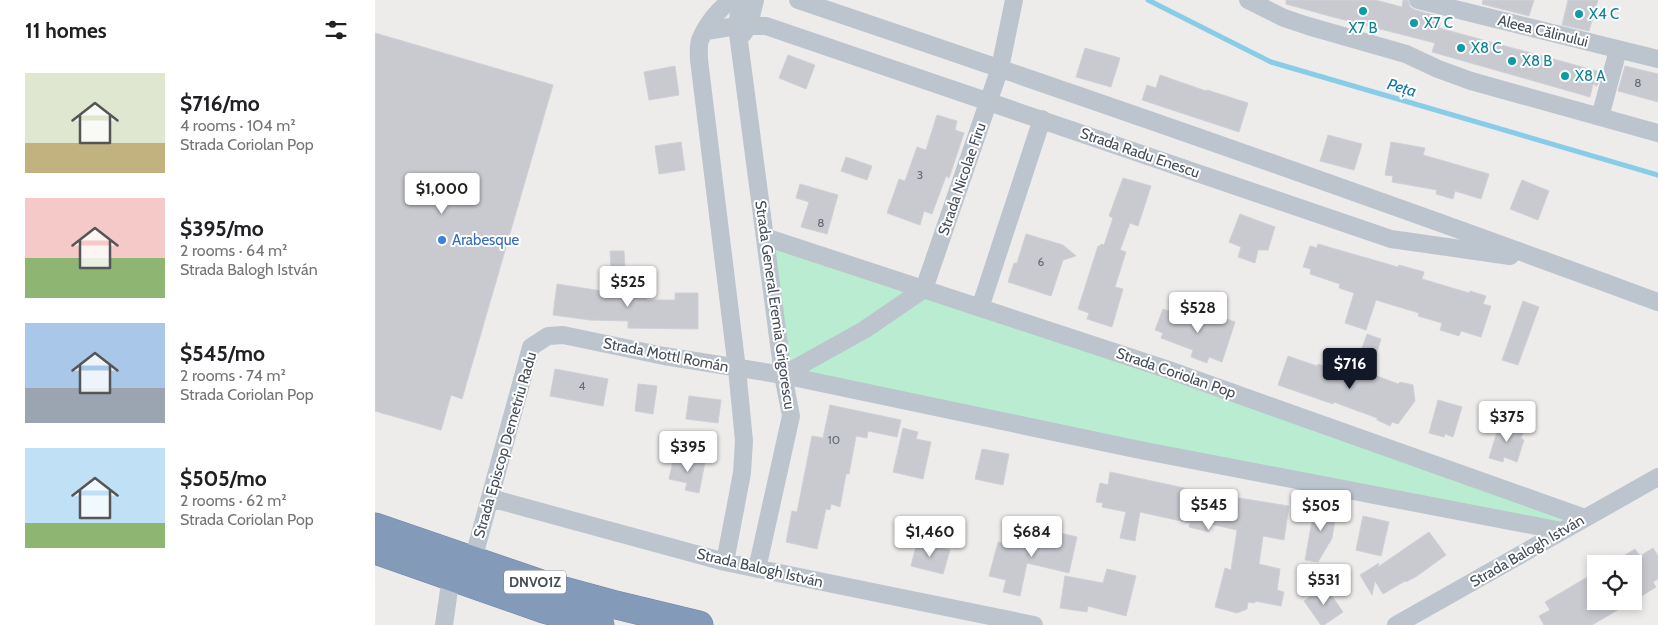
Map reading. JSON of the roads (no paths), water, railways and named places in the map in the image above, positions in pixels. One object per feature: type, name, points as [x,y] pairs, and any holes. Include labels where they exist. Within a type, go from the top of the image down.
[{"type":"highway","name":"DNVO1Z","points":[[375,527],[553,588],[699,625]]},
{"type":"highway","name":"DNVO1Z","points":[[375,550],[544,609],[600,625]]},
{"type":"street","points":[[725,562],[743,465],[744,440],[737,368],[699,60],[699,41],[713,17],[726,3],[733,0]]},
{"type":"street","name":"Strada General Eremia Grigorescu","points":[[741,0],[742,30],[765,237],[783,375],[791,416],[757,569]]},
{"type":"street","name":"Strada General Eremia Grigorescu","points":[[742,30],[755,0]]},
{"type":"street","name":"Strada Radu Enescu","points":[[798,0],[1000,68],[1548,261],[1658,302]]},
{"type":"street","name":"Strada Nicolae Firu","points":[[924,289],[1000,68],[1014,0]]},
{"type":"street","points":[[1248,0],[1284,18],[1406,54],[1438,69],[1471,81],[1658,133]]},
{"type":"street","name":"Aleea Călinului","points":[[1425,1],[1658,59]]},
{"type":"street","name":"Strada Radu Enescu","points":[[706,31],[742,30],[766,26],[1391,239],[1548,261]]},
{"type":"street","points":[[1600,117],[1619,50]]},
{"type":"street","points":[[980,308],[1042,119]]},
{"type":"street","name":"Strada Coriolan Pop","points":[[765,237],[1166,369],[1585,518]]},
{"type":"street","points":[[783,375],[864,330],[924,289]]},
{"type":"street","name":"Strada Mottl Román","points":[[548,336],[563,336],[783,375]]},
{"type":"street","name":"Strada Episcop Demetriu Radu","points":[[473,560],[531,347],[548,336]]},
{"type":"street","points":[[783,375],[1140,450],[1562,531]]},
{"type":"street","name":"Strada Balogh István","points":[[1396,625],[1658,478]]},
{"type":"street","name":"Strada Balogh István","points":[[490,498],[725,562],[1034,625]]},
{"type":"street","points":[[444,625],[451,576]]},
{"type":"waterway","name":"Peța","points":[[1148,0],[1271,62],[1658,175]]},
{"type":"place","name":"X7 B","points":[[1363,11]]},
{"type":"place","name":"X4 C","points":[[1579,14]]},
{"type":"place","name":"X7 C","points":[[1414,23]]},
{"type":"place","name":"X8 C","points":[[1461,48]]},
{"type":"place","name":"X8 B","points":[[1512,61]]},
{"type":"place","name":"X8 A","points":[[1565,76]]},
{"type":"place","name":"Arabesque","points":[[442,240]]}]
